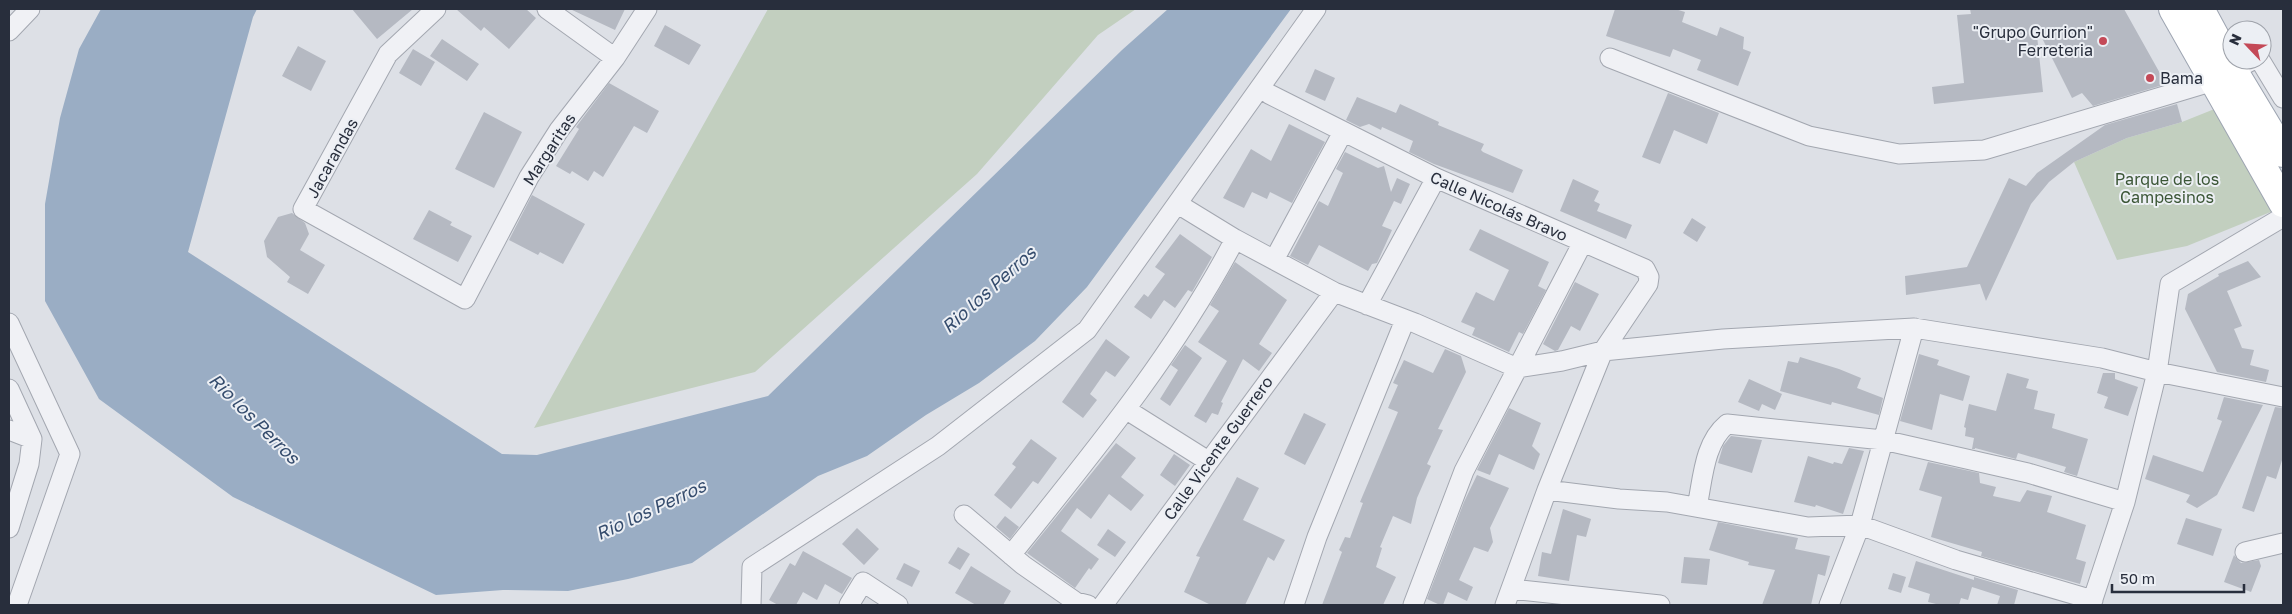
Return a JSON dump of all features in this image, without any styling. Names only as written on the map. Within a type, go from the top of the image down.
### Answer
[{"type":"main road","points":[[2172,9],[2222,59]]},
{"type":"main road","points":[[2200,9],[2222,50]]},
{"type":"main road","points":[[2233,70],[2283,153]]},
{"type":"main road","points":[[2233,70],[2283,203]]},
{"type":"street","points":[[9,31],[30,9]]},
{"type":"street","name":"Jacarandas","points":[[436,9],[388,54],[303,209],[465,299]]},
{"type":"street","points":[[547,9],[615,58]]},
{"type":"street","name":"Margaritas","points":[[465,299],[529,178],[559,130],[615,58],[647,9]]},
{"type":"street","points":[[751,605],[752,567],[938,446],[1087,330],[1316,9]]},
{"type":"street","points":[[1610,58],[1809,136],[1899,154],[1984,150],[2233,70]]},
{"type":"street","points":[[2266,70],[2283,98]]},
{"type":"street","name":"Calle Nicolás Bravo","points":[[1269,94],[1436,178],[1645,269],[1649,277],[1648,284],[1603,351]]},
{"type":"street","points":[[1274,260],[1343,132]]},
{"type":"street","points":[[1367,305],[1436,178]]},
{"type":"street","points":[[1186,209],[1235,240],[1334,292],[1517,368],[1562,361],[1603,351],[1732,338],[1914,328],[2102,358],[2158,372],[2283,397]]},
{"type":"street","points":[[1547,490],[1697,507],[1808,527],[1860,525],[1956,560],[2092,603],[2126,502],[2158,372],[2170,284],[2283,217]]},
{"type":"street","points":[[1011,555],[1127,410],[1214,281],[1235,240]]},
{"type":"street","points":[[1413,605],[1464,471],[1582,242]]},
{"type":"street","name":"Calle Vicente Guerrero","points":[[1103,605],[1334,292]]},
{"type":"street","points":[[1294,605],[1317,537],[1405,320]]},
{"type":"street","points":[[9,323],[70,454],[17,605]]},
{"type":"street","points":[[1829,605],[1860,525],[1914,328]]},
{"type":"street","points":[[1603,351],[1547,490],[1508,597],[1660,605]]},
{"type":"street","points":[[9,389],[32,439],[29,464],[9,528]]},
{"type":"street","points":[[1127,410],[1208,461]]},
{"type":"street","points":[[1697,507],[1711,442],[1727,424],[1883,440],[2028,473],[2126,502]]},
{"type":"street","points":[[9,430],[32,439]]},
{"type":"street","points":[[964,515],[1011,555],[1076,602],[1088,605]]},
{"type":"street","points":[[2245,552],[2283,543]]},
{"type":"street","points":[[850,605],[863,582],[898,605]]},
{"type":"green space","points":[[768,9],[1136,9],[1098,35],[977,174],[755,372],[534,428]]},
{"type":"green space","name":"Parque de los Campesinos","points":[[2222,106],[2278,209],[2187,246],[2117,260],[2074,162],[2127,138],[2182,122]]},
{"type":"water","name":"Rio los Perros","points":[[101,9],[257,9],[253,17],[188,252],[502,454],[537,455],[768,396],[1122,50],[1168,9],[1291,9],[1087,287],[1035,341],[979,383],[926,415],[867,456],[818,476],[692,563],[628,579],[568,591],[503,590],[436,595],[233,497],[99,399],[45,301],[45,204],[60,118],[79,49]]},
{"type":"building","points":[[352,9],[413,9],[377,39]]},
{"type":"building","points":[[456,9],[526,9],[536,18],[509,49],[484,27],[481,31]]},
{"type":"building","points":[[570,9],[625,9],[615,30]]},
{"type":"building","points":[[1615,9],[1675,9],[1685,12],[1682,22],[1717,36],[1720,27],[1744,37],[1743,49],[1751,52],[1738,86],[1697,70],[1701,60],[1673,49],[1670,57],[1606,36]]},
{"type":"building","points":[[1970,9],[2124,9],[2166,84],[2093,106],[2082,93],[2072,98],[2036,26],[2043,92],[1934,104],[1932,87],[1964,83],[1957,15],[1971,14]]},
{"type":"building","points":[[665,25],[701,45],[689,65],[654,46]]},
{"type":"building","points":[[442,39],[479,64],[467,81],[430,56]]},
{"type":"building","points":[[298,46],[326,61],[311,91],[282,76]]},
{"type":"building","points":[[413,49],[435,62],[421,86],[399,73]]},
{"type":"building","points":[[1315,69],[1335,78],[1325,101],[1305,92]]},
{"type":"building","points":[[609,83],[659,111],[647,133],[634,126],[603,177],[594,171],[588,181],[572,171],[570,174],[556,166],[579,129],[576,127]]},
{"type":"building","points":[[1668,93],[1719,113],[1707,144],[1674,130],[1660,164],[1642,157]]},
{"type":"building","points":[[1357,97],[1396,113],[1400,104],[1439,122],[1438,125],[1484,144],[1481,150],[1483,152],[1523,170],[1513,193],[1434,164],[1409,152],[1413,141],[1382,127],[1381,130],[1369,124],[1360,127],[1346,120]]},
{"type":"building","points":[[2177,104],[2182,122],[2127,138],[2074,162],[2049,182],[2031,204],[1986,301],[1980,284],[1906,295],[1905,276],[1967,267],[2009,178],[2026,186],[2037,173],[2105,125]]},
{"type":"building","points":[[484,112],[522,132],[494,188],[455,169]]},
{"type":"building","points":[[1289,124],[1325,142],[1292,203],[1270,192],[1267,199],[1252,192],[1244,208],[1223,198],[1251,149],[1271,161]]},
{"type":"building","points":[[1345,152],[1378,168],[1384,166],[1391,192],[1397,178],[1410,184],[1401,204],[1394,201],[1382,226],[1392,230],[1377,263],[1372,264],[1368,271],[1319,245],[1308,265],[1290,256],[1319,201],[1328,206],[1343,173],[1336,169]]},
{"type":"building","points":[[1573,179],[1599,191],[1594,201],[1600,204],[1597,211],[1632,225],[1626,239],[1560,211]]},
{"type":"building","points":[[532,195],[585,224],[563,264],[540,252],[538,255],[509,240]]},
{"type":"building","points":[[429,210],[452,222],[450,225],[472,236],[458,262],[413,239]]},
{"type":"building","points":[[292,213],[305,223],[309,234],[300,250],[325,265],[308,294],[287,282],[290,277],[267,257],[264,241],[278,217]]},
{"type":"building","points":[[1692,218],[1706,227],[1697,242],[1683,233]]},
{"type":"building","points":[[1480,229],[1549,262],[1538,286],[1546,290],[1523,334],[1519,332],[1509,352],[1472,335],[1475,328],[1461,322],[1476,292],[1494,301],[1509,270],[1469,250]]},
{"type":"building","points":[[1180,234],[1212,257],[1192,292],[1188,290],[1175,308],[1164,300],[1151,319],[1134,307],[1144,294],[1148,297],[1165,274],[1155,267]]},
{"type":"building","points":[[2248,261],[2261,277],[2227,291],[2242,326],[2234,329],[2242,348],[2254,350],[2250,365],[2269,370],[2266,382],[2217,372],[2185,309],[2188,294],[2219,276],[2218,274]]},
{"type":"building","points":[[1235,262],[1287,300],[1259,344],[1272,353],[1259,371],[1243,359],[1221,402],[1223,403],[1218,415],[1212,413],[1206,423],[1194,416],[1227,361],[1198,342],[1219,311],[1210,305]]},
{"type":"building","points":[[1575,282],[1599,294],[1580,331],[1571,326],[1558,350],[1555,351],[1543,344]]},
{"type":"building","points":[[1106,339],[1130,357],[1115,377],[1106,371],[1090,394],[1097,400],[1083,418],[1062,402]]},
{"type":"building","points":[[1185,345],[1202,358],[1170,406],[1160,399],[1178,370],[1171,365]]},
{"type":"building","points":[[1445,349],[1461,356],[1466,372],[1438,429],[1443,430],[1427,464],[1431,466],[1417,498],[1411,524],[1393,516],[1380,547],[1382,548],[1376,567],[1396,577],[1383,605],[1322,605],[1342,552],[1339,550],[1345,537],[1350,538],[1363,503],[1360,502],[1398,412],[1388,408],[1398,385],[1393,383],[1404,360],[1433,373]]},
{"type":"building","points":[[1919,354],[1939,360],[1937,365],[1970,376],[1963,401],[1940,394],[1932,430],[1900,421]]},
{"type":"building","points":[[1800,357],[1861,378],[1857,388],[1883,398],[1879,415],[1832,402],[1831,405],[1780,391],[1788,361],[1798,363]]},
{"type":"building","points":[[2007,373],[2029,379],[2026,388],[2038,391],[2034,409],[2055,414],[2052,428],[2088,439],[2077,476],[2064,472],[2066,467],[2018,453],[2016,459],[1975,448],[1972,449],[1974,438],[1965,436],[1966,428],[1964,427],[1969,404],[1996,411]]},
{"type":"building","points":[[2103,373],[2115,373],[2115,379],[2138,387],[2128,416],[2104,408],[2108,397],[2097,393]]},
{"type":"building","points":[[1749,379],[1782,394],[1775,410],[1762,404],[1759,411],[1738,402]]},
{"type":"building","points":[[2224,397],[2263,405],[2217,495],[2197,508],[2186,502],[2190,495],[2145,479],[2153,455],[2203,472],[2222,421],[2217,419]]},
{"type":"building","points":[[2275,407],[2283,408],[2283,457],[2276,479],[2267,476],[2254,512],[2242,508]]},
{"type":"building","points":[[1509,408],[1541,423],[1532,446],[1540,454],[1534,470],[1499,454],[1490,475],[1477,470]]},
{"type":"building","points":[[1304,413],[1326,424],[1305,465],[1284,454]]},
{"type":"building","points":[[1731,436],[1762,440],[1752,473],[1718,463],[1723,446]]},
{"type":"building","points":[[1031,439],[1057,458],[1038,484],[1033,481],[1011,509],[994,495],[1016,467],[1012,464]]},
{"type":"building","points":[[1116,443],[1136,458],[1121,477],[1144,495],[1131,511],[1109,494],[1091,519],[1077,508],[1061,531],[1099,559],[1091,570],[1089,568],[1075,588],[1027,553]]},
{"type":"building","points":[[1849,448],[1864,451],[1843,514],[1816,505],[1815,507],[1794,502],[1808,456],[1833,464],[1834,462],[1842,464]]},
{"type":"building","points":[[1174,454],[1190,465],[1175,486],[1160,475]]},
{"type":"building","points":[[1928,462],[1979,473],[1980,483],[1996,487],[1993,496],[2020,502],[2027,490],[2052,496],[2047,512],[2086,525],[2076,559],[2086,562],[2080,584],[1981,556],[1982,552],[1931,537],[1942,497],[1919,490]]},
{"type":"building","points":[[1477,475],[1509,488],[1490,528],[1493,542],[1488,552],[1474,547],[1459,580],[1473,587],[1467,601],[1448,592],[1443,605],[1440,605],[1427,599],[1464,502]]},
{"type":"building","points":[[1237,477],[1259,488],[1243,520],[1285,540],[1274,561],[1268,557],[1245,605],[1211,605],[1184,592],[1200,557],[1196,556]]},
{"type":"building","points":[[1563,509],[1591,519],[1586,537],[1577,535],[1569,581],[1538,576],[1542,552],[1551,554]]},
{"type":"building","points":[[1005,516],[1019,527],[1010,539],[996,527]]},
{"type":"building","points":[[2186,518],[2222,529],[2213,556],[2177,544]]},
{"type":"building","points":[[1718,522],[1798,538],[1795,549],[1830,556],[1825,576],[1818,574],[1811,605],[1762,605],[1775,570],[1748,565],[1749,562],[1709,550]]},
{"type":"building","points":[[857,528],[879,549],[864,565],[842,544]]},
{"type":"building","points":[[1108,529],[1126,542],[1115,557],[1097,545]]},
{"type":"building","points":[[958,547],[970,554],[960,570],[948,563]]},
{"type":"building","points":[[803,551],[852,578],[842,594],[825,584],[817,600],[803,592],[796,605],[778,605],[769,600],[790,563],[795,566]]},
{"type":"building","points":[[2234,555],[2241,563],[2259,560],[2261,566],[2251,592],[2224,582]]},
{"type":"building","points":[[1684,557],[1710,559],[1707,585],[1681,583]]},
{"type":"building","points":[[1916,561],[1974,580],[1974,577],[2018,590],[2014,605],[1997,605],[2000,596],[1972,587],[1968,600],[1961,598],[1959,605],[1940,605],[1928,602],[1930,594],[1908,587]]},
{"type":"building","points":[[904,563],[920,571],[912,587],[896,579]]},
{"type":"building","points":[[971,566],[1011,591],[1003,605],[976,605],[955,593]]},
{"type":"building","points":[[1893,573],[1906,577],[1901,593],[1888,589]]},
{"type":"place","name":"\"Grupo Gurrion\" Ferreteria","points":[[2103,41]]},
{"type":"place","name":"Bama","points":[[2150,78]]}]
